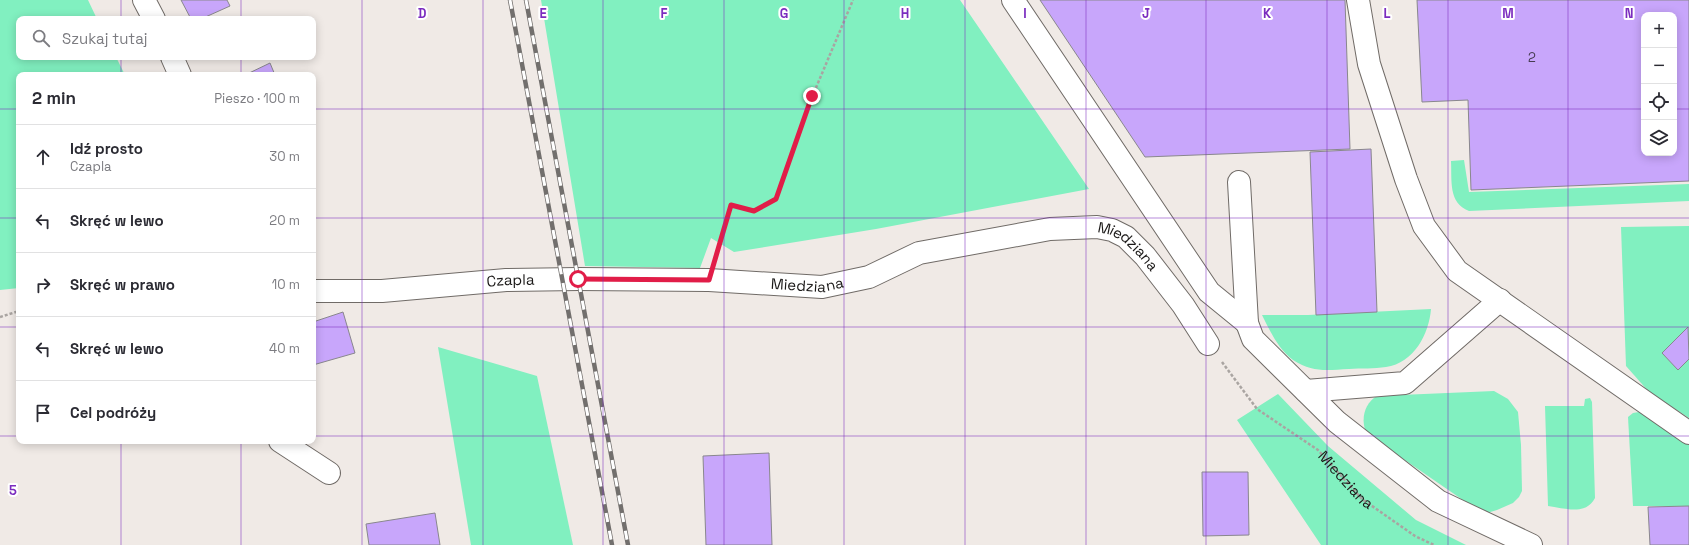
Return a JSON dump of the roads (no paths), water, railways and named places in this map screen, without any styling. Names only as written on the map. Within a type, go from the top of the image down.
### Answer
[{"type":"street","points":[[144,0],[152,16]]},
{"type":"street","points":[[1013,0],[1209,292],[1246,323]]},
{"type":"street","points":[[1358,0],[1369,64],[1388,128],[1424,226],[1457,271],[1689,433]]},
{"type":"street","points":[[173,60],[179,72]]},
{"type":"street","points":[[1239,182],[1246,323],[1253,339],[1337,422],[1438,500],[1531,545]]},
{"type":"street","name":"Miedziana","points":[[709,280],[822,287],[869,276],[919,253],[1050,229],[1097,227],[1112,230],[1126,237],[1145,256],[1183,305],[1208,344]]},
{"type":"street","name":"Czapla","points":[[316,291],[382,291],[506,280],[709,280]]},
{"type":"street","points":[[1306,391],[1405,383],[1500,300]]},
{"type":"street","points":[[285,444],[329,473]]},
{"type":"railway","points":[[510,0],[612,545]]},
{"type":"railway","points":[[526,0],[628,545]]}]
